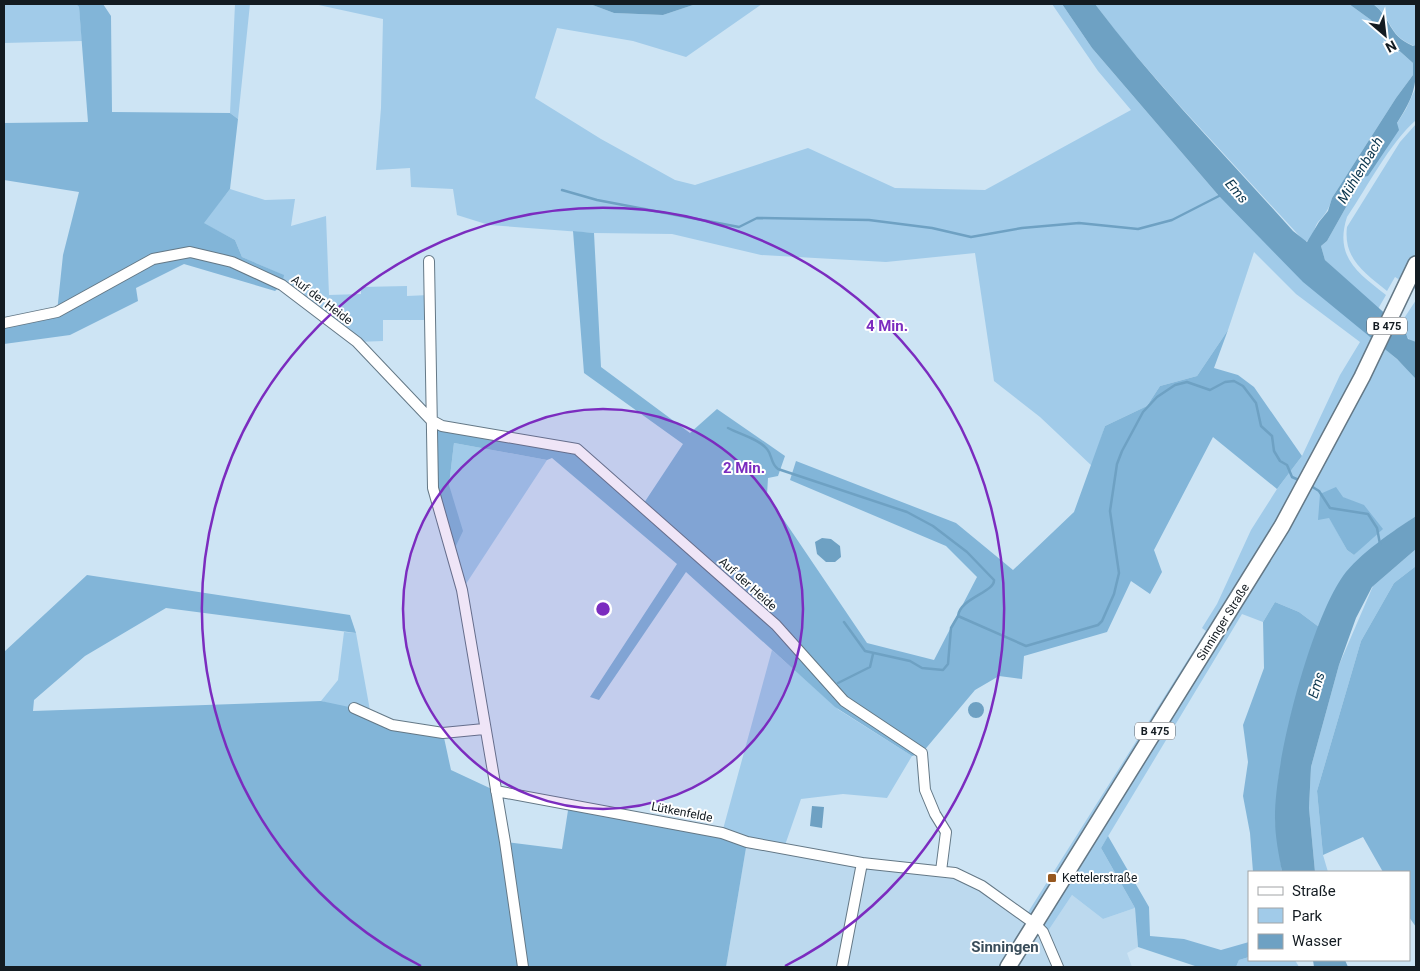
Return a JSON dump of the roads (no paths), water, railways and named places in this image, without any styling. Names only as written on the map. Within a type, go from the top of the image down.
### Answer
[{"type":"main road","name":"Sinninger Straße","points":[[1008,967],[1296,501],[1362,377],[1414,269]]},
{"type":"street","name":"Auf der Heide","points":[[4,323],[57,312],[153,259],[190,252],[232,262],[282,285],[357,342],[431,420],[442,426],[577,448],[776,625],[844,701],[922,753],[925,790],[935,814],[946,832],[942,871]]},
{"type":"street","points":[[429,261],[433,488],[462,590],[496,791],[522,967]]},
{"type":"street","points":[[354,708],[392,725],[443,733],[484,729]]},
{"type":"street","name":"Lütkenfelde","points":[[496,791],[722,832],[747,842],[862,862],[955,873],[982,886],[1035,924]]},
{"type":"street","points":[[842,967],[862,862]]},
{"type":"street","points":[[1035,924],[1043,932],[1058,967]]},
{"type":"water","points":[[590,4],[696,4],[663,15],[614,13]]},
{"type":"water","points":[[1062,4],[1095,4],[1142,63],[1191,119],[1293,231],[1307,242],[1328,211],[1332,198],[1396,98],[1413,75],[1413,63],[1385,38],[1371,20],[1349,4],[1373,4],[1384,15],[1398,37],[1413,46],[1416,45],[1416,78],[1409,103],[1397,123],[1399,130],[1368,176],[1363,177],[1327,241],[1321,246],[1325,260],[1399,326],[1408,339],[1416,342],[1416,379],[1397,359],[1303,282],[1219,196],[1092,48]]},
{"type":"water","name":"Ems","points":[[1416,516],[1416,549],[1372,587],[1356,618],[1339,665],[1311,767],[1309,808],[1315,871],[1282,871],[1276,839],[1276,794],[1287,729],[1318,626],[1343,576],[1358,559]]},
{"type":"water","points":[[822,538],[831,539],[840,546],[841,557],[835,562],[826,562],[817,554],[815,542]]},
{"type":"water","points":[[973,702],[979,702],[984,707],[982,716],[973,718],[968,713],[968,707]]},
{"type":"water","points":[[812,806],[824,807],[822,828],[810,826]]},
{"type":"water","points":[[1313,961],[1345,961],[1348,967],[1314,967]]},
{"type":"waterway","points":[[562,190],[597,200],[739,227],[757,218],[869,220],[932,228],[971,237],[1022,228],[1079,223],[1138,229],[1172,220],[1219,196]]},
{"type":"waterway","points":[[728,428],[763,445],[778,469],[907,512],[933,526],[967,552],[994,580],[989,588],[965,604],[958,616],[1026,646],[1098,625],[1102,621],[1114,594],[1119,573],[1110,511],[1117,464],[1143,412],[1157,397],[1175,385],[1187,382],[1210,390],[1225,382],[1234,381],[1243,386],[1256,403],[1261,426],[1272,436],[1274,451],[1280,461],[1287,465],[1292,477],[1301,481]]},
{"type":"waterway","points":[[1311,486],[1319,491],[1330,508],[1368,514],[1377,528],[1380,544]]},
{"type":"waterway","points":[[844,622],[865,651],[910,661],[922,668],[943,670],[948,664],[951,628],[958,616]]},
{"type":"waterway","points":[[838,683],[870,667],[873,654]]},
{"type":"place","name":"Kettelerstraße","points":[[1052,878]]},
{"type":"district","name":"Sinningen","points":[[1005,947]]},
{"type":"water label","name":"Mühlenbach","points":[[1360,170]]}]
